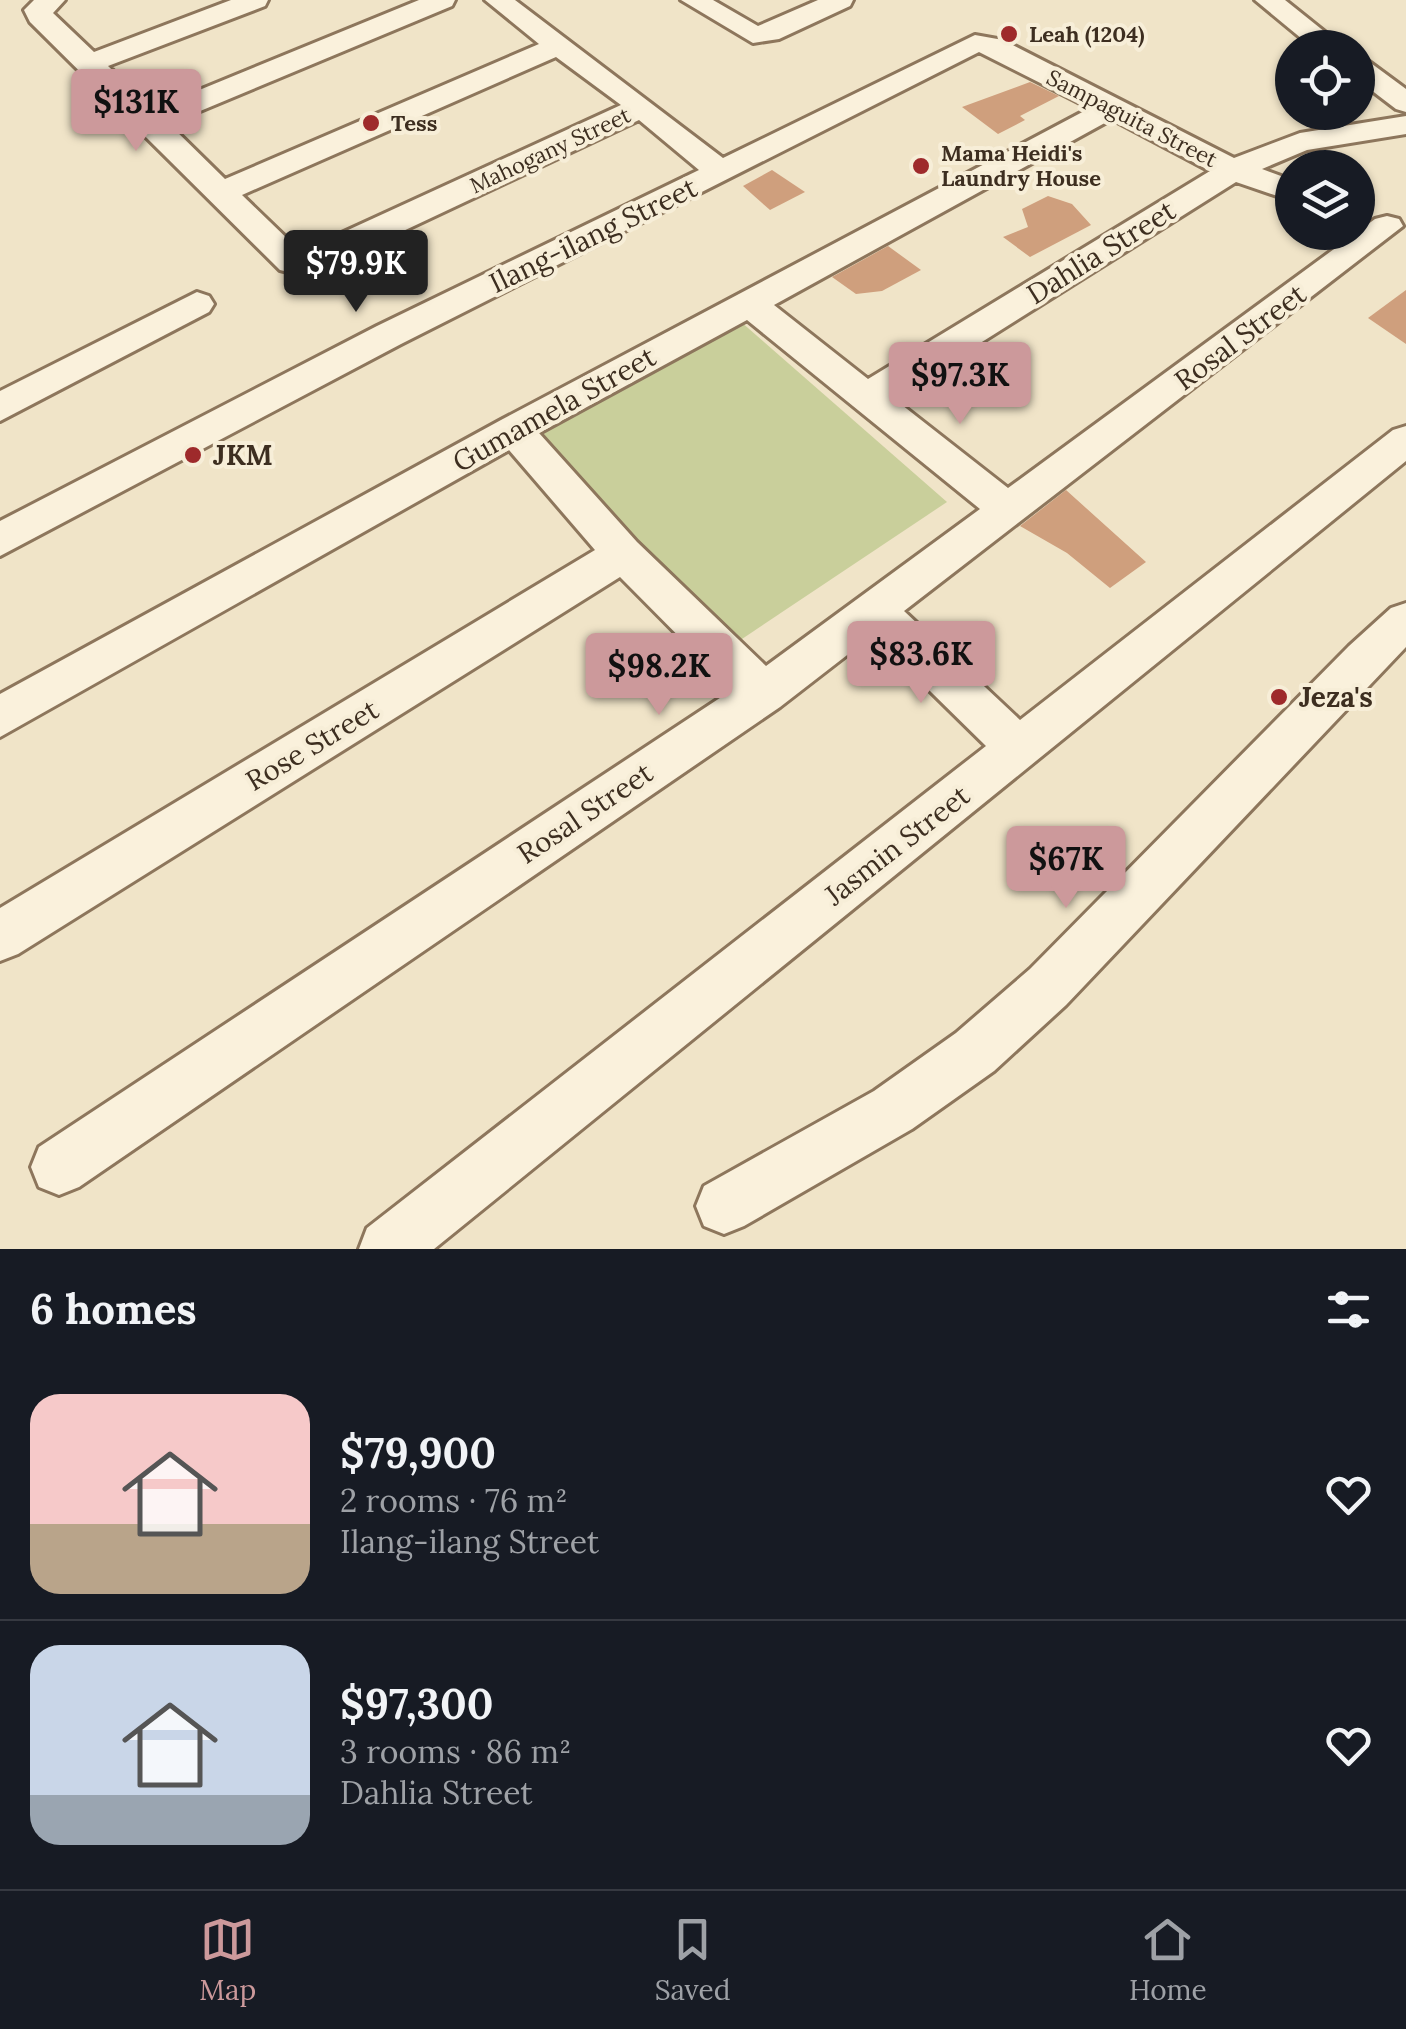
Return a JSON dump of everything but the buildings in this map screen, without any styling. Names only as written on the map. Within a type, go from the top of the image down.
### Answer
[{"type":"street","points":[[90,64],[255,0]]},
{"type":"street","points":[[146,123],[442,0]]},
{"type":"street","points":[[498,0],[722,172]]},
{"type":"street","points":[[694,0],[753,34],[769,33],[840,0]]},
{"type":"street","points":[[1268,0],[1308,30]]},
{"type":"street","points":[[45,5],[40,16],[220,193],[560,45]]},
{"type":"street","name":"Sampaguita Street","points":[[974,43],[993,46],[1233,170],[1275,186]]},
{"type":"street","name":"Ilang-ilang Street","points":[[0,540],[389,335],[974,43]]},
{"type":"street","points":[[1375,80],[1406,103]]},
{"type":"street","name":"Mahogany Street","points":[[220,193],[292,262],[319,258],[642,107]]},
{"type":"street","name":"Gumamela Street","points":[[0,717],[514,430],[1112,108]]},
{"type":"street","name":"Dahlia Street","points":[[868,396],[1233,170],[1300,142],[1406,126]]},
{"type":"street","name":"Rosal Street","points":[[59,1167],[764,692],[1009,511],[1383,224]]},
{"type":"street","points":[[749,303],[1009,511]]},
{"type":"street","points":[[0,407],[197,304]]},
{"type":"street","points":[[514,430],[623,554],[764,692]]},
{"type":"street","name":"Jasmin Street","points":[[388,1249],[1406,440]]},
{"type":"street","name":"Rose Street","points":[[0,936],[623,554]]},
{"type":"street","points":[[875,610],[1019,748]]},
{"type":"street","points":[[724,1206],[893,1110],[975,1052],[1048,986],[1406,620]]},
{"type":"green space","points":[[740,321],[947,502],[727,649],[530,434]]},
{"type":"place","name":"Leah (1204)","points":[[1009,34]]},
{"type":"place","name":"Tess","points":[[371,123]]},
{"type":"place","name":"Mama Heidi's Laundry House","points":[[921,166]]},
{"type":"place","name":"JKM","points":[[193,455]]},
{"type":"place","name":"Jeza's","points":[[1279,697]]}]
